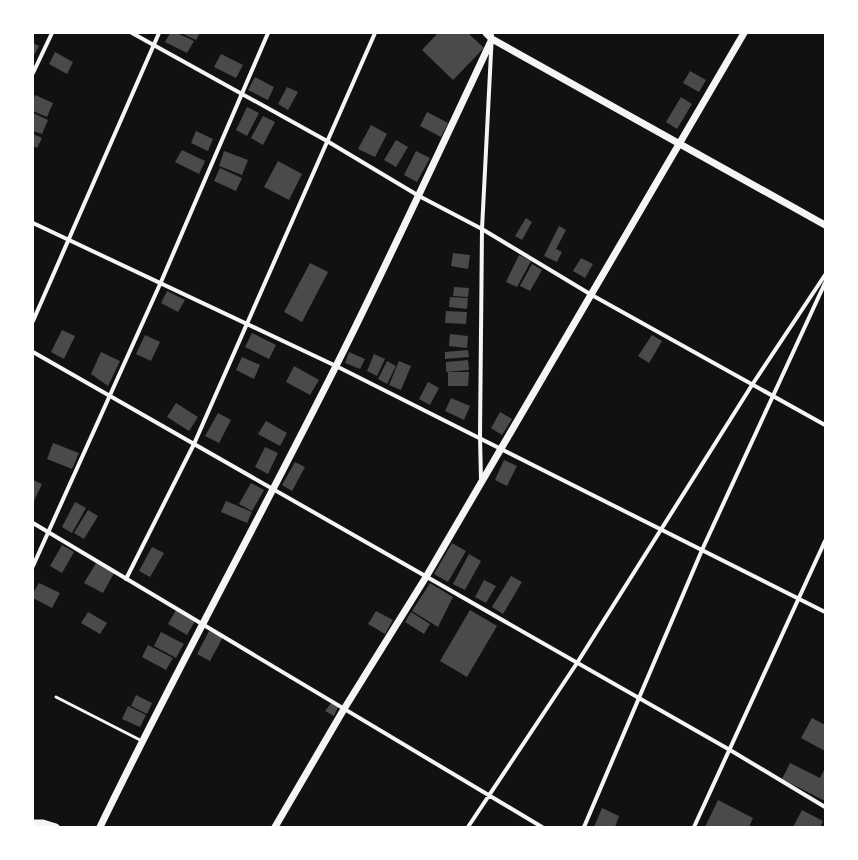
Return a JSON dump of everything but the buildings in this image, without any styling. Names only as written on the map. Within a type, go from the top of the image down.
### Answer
[{"type":"street","points":[[33,73],[52,33]]},
{"type":"street","points":[[132,33],[327,141],[419,196],[482,229],[590,294],[825,425]]},
{"type":"street","points":[[33,321],[159,33]]},
{"type":"street","points":[[33,566],[47,532],[162,282],[268,33]]},
{"type":"street","points":[[126,579],[194,444],[375,33]]},
{"type":"street","points":[[486,33],[825,226]]},
{"type":"street","points":[[275,827],[344,709],[426,577],[590,294],[744,33]]},
{"type":"street","points":[[100,827],[142,741],[336,366],[419,196],[492,36]]},
{"type":"street","points":[[481,482],[482,229],[492,36]]},
{"type":"street","points":[[33,222],[68,240],[162,282],[480,436],[825,612]]},
{"type":"street","points":[[468,827],[576,663],[660,528],[825,275]]},
{"type":"street","points":[[584,827],[702,550],[825,283]]},
{"type":"street","points":[[33,352],[730,750],[825,807]]},
{"type":"street","points":[[33,523],[542,827]]},
{"type":"street","points":[[694,827],[825,540]]},
{"type":"street","points":[[33,823],[43,823],[56,827]]},
{"type":"lane","points":[[56,697],[142,741]]}]
